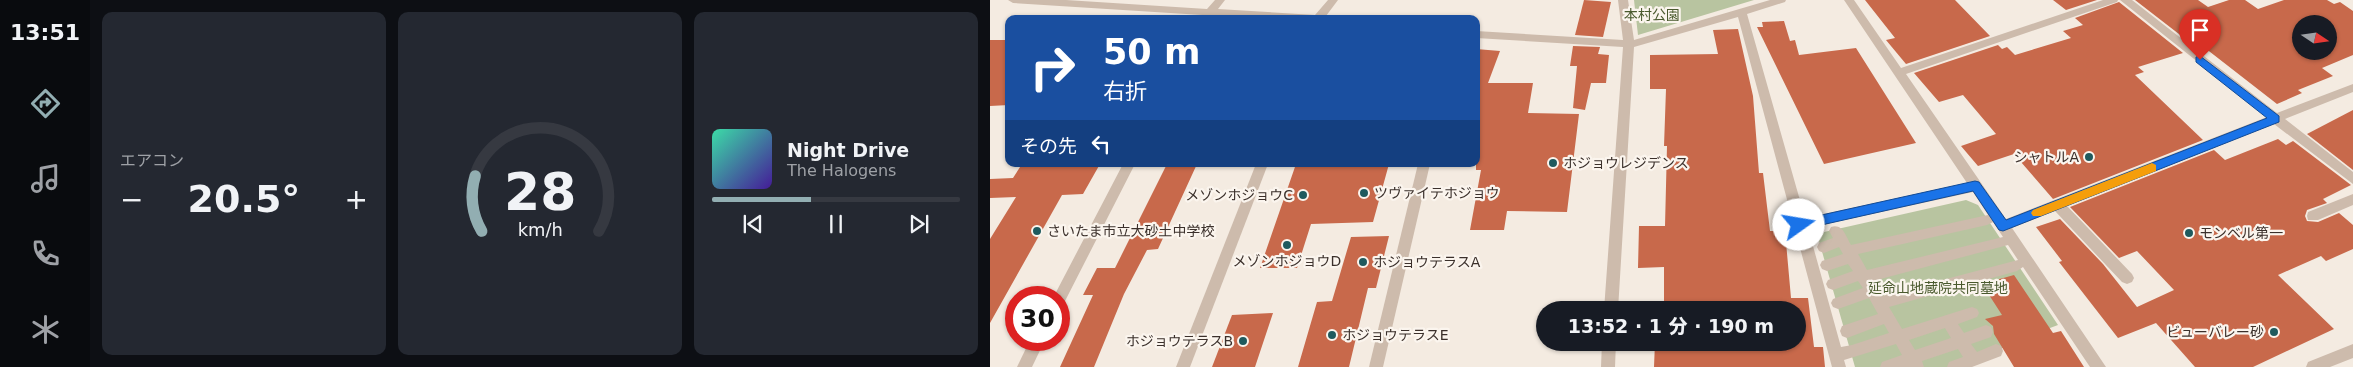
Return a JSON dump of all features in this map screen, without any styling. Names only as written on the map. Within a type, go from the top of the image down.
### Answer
[{"type":"street","points":[[1013,0],[1110,3],[1199,15]]},
{"type":"street","points":[[1207,15],[1220,0]]},
{"type":"street","points":[[1320,15],[1333,0]]},
{"type":"street","points":[[1612,301],[1629,44],[1623,0]]},
{"type":"street","points":[[1480,34],[1629,44],[1646,41],[1781,0]]},
{"type":"street","points":[[1849,0],[2099,367]]},
{"type":"street","points":[[1898,73],[2113,0]]},
{"type":"street","points":[[2125,0],[2353,179]]},
{"type":"street","points":[[1742,13],[1837,360],[1852,352],[1898,335],[1972,313]]},
{"type":"street","points":[[2003,226],[2275,119],[2351,92]]},
{"type":"street","points":[[1066,286],[1127,167]]},
{"type":"street","points":[[1183,367],[1261,167]]},
{"type":"street","points":[[1376,367],[1423,167]]},
{"type":"street","points":[[1799,225],[1975,186]]},
{"type":"street","points":[[2313,216],[2353,199]]},
{"type":"street","points":[[2058,205],[2127,278]]},
{"type":"street","points":[[1824,247],[1987,220]]},
{"type":"street","points":[[1833,284],[2003,242]]},
{"type":"street","points":[[1827,265],[1844,245]]},
{"type":"street","points":[[1844,245],[1915,362]]},
{"type":"street","points":[[1838,303],[1876,297],[2017,266]]},
{"type":"street","points":[[1847,331],[1887,317]]},
{"type":"street","points":[[1948,320],[1974,359]]},
{"type":"street","points":[[1887,367],[1915,362],[1986,332]]},
{"type":"street","points":[[1954,367],[1996,350]]},
{"type":"street","points":[[1024,367],[1032,351]]},
{"type":"street","points":[[1608,367],[1609,351]]},
{"type":"street","points":[[2315,367],[2353,351]]},
{"type":"green space","name":"本村公園","points":[[1634,0],[1754,0],[1638,35]]},
{"type":"green space","name":"延命山地蔵院共同墓地","points":[[1966,200],[1978,205],[2058,325],[2026,337],[1962,367],[1855,367],[1819,241],[1824,232]]},
{"type":"building","points":[[1584,0],[1611,2],[1603,37],[1575,35]]},
{"type":"building","points":[[1865,0],[1955,0],[1990,36],[1906,64],[1886,40],[1895,38]]},
{"type":"building","points":[[2053,0],[2097,0],[2066,10]]},
{"type":"building","points":[[2135,0],[2198,0],[2208,7],[2229,0],[2245,0],[2258,9],[2284,0],[2327,0],[2334,4],[2340,2],[2353,11],[2353,55],[2322,68],[2333,76],[2298,90],[2302,93],[2277,104],[2205,48],[2197,48]]},
{"type":"building","points":[[2119,2],[2183,53],[2138,67],[2144,72],[2135,75],[2203,140],[2053,199],[2014,154],[1978,166],[1961,146],[1996,134],[1963,95],[1939,102],[1914,73],[1998,45],[2002,49],[2007,47],[2015,55],[2071,38],[2063,31],[2083,25],[2075,18]]},
{"type":"building","points":[[1784,21],[1790,41],[1795,40],[1799,55],[1856,48],[1916,143],[1824,164],[1757,27],[1763,27],[1762,22]]},
{"type":"building","points":[[1738,29],[1753,96],[1759,173],[1763,173],[1770,231],[1785,231],[1791,298],[1808,298],[1814,347],[1823,347],[1825,367],[1654,367],[1655,351],[1806,351],[1806,301],[1664,301],[1664,267],[1638,268],[1639,226],[1665,226],[1667,146],[1664,146],[1666,89],[1650,89],[1650,55],[1718,54],[1713,30]]},
{"type":"building","points":[[990,40],[1005,40],[1005,105],[990,106]]},
{"type":"building","points":[[1573,46],[1600,47],[1598,54],[1609,55],[1606,83],[1591,83],[1585,110],[1573,108],[1577,66],[1570,66]]},
{"type":"building","points":[[1480,49],[1500,51],[1488,83],[1533,83],[1528,113],[1579,114],[1567,212],[1507,211],[1504,230],[1470,230],[1481,170],[1476,170],[1476,167],[1480,167]]},
{"type":"building","points":[[2353,110],[2353,170],[2307,134]]},
{"type":"building","points":[[2278,139],[2286,145],[2293,141],[2351,185],[2323,199],[2327,203],[2307,210],[2305,216],[2307,221],[2318,222],[2339,213],[2353,225],[2353,249],[2326,261],[2321,256],[2278,275],[2334,329],[2253,367],[2195,367],[2156,323],[2118,338],[2059,262],[2062,261],[2036,227],[2060,219],[2103,264],[2137,307],[2174,290],[2137,251],[2119,258],[2070,207],[2214,150],[2225,160]]},
{"type":"building","points":[[1020,167],[1098,167],[1083,194],[1062,195],[1011,286],[1005,286],[1005,296],[990,323],[990,239],[1016,197],[990,198],[990,179],[1013,178]]},
{"type":"building","points":[[1166,167],[1196,167],[1158,249],[1147,250],[1124,294],[1094,367],[1060,367],[1067,351],[1070,351],[1070,345],[1093,295],[1083,295],[1097,268],[1115,268]]},
{"type":"building","points":[[1295,167],[1388,167],[1373,222],[1311,224],[1297,268],[1260,268]]},
{"type":"building","points":[[1389,236],[1376,288],[1368,288],[1349,367],[1298,367],[1317,302],[1332,301],[1351,237]]},
{"type":"building","points":[[2014,275],[2053,333],[2061,331],[2084,367],[2014,367],[1994,334],[1993,326],[1985,319],[2002,315],[1982,284]]},
{"type":"building","name":"ホジョウテラスB","points":[[1273,313],[1255,367],[1212,367],[1232,315]]},
{"type":"slow traffic","points":[[2037,213],[2152,168]]},
{"type":"place","name":"シャトルA","points":[[2089,157]]},
{"type":"place","name":"ホジョウレジデンス","points":[[1553,163]]},
{"type":"place","name":"ツヴァイテホジョウ","points":[[1364,193]]},
{"type":"place","name":"メゾンホジョウC","points":[[1303,195]]},
{"type":"place","name":"さいたま市立大砂土中学校","points":[[1037,231]]},
{"type":"place","name":"モンベル第一","points":[[2189,233]]},
{"type":"place","name":"メゾンホジョウD","points":[[1287,245]]},
{"type":"place","name":"ホジョウテラスA","points":[[1363,262]]},
{"type":"place","name":"ビューバレー砂","points":[[2274,332]]},
{"type":"place","name":"ホジョウテラスE","points":[[1332,335]]},
{"type":"place","name":"ホジョウテラスB","points":[[1243,341]]},
{"type":"route","points":[[1799,225],[1975,186],[2003,226],[2275,119],[2200,60]]}]
